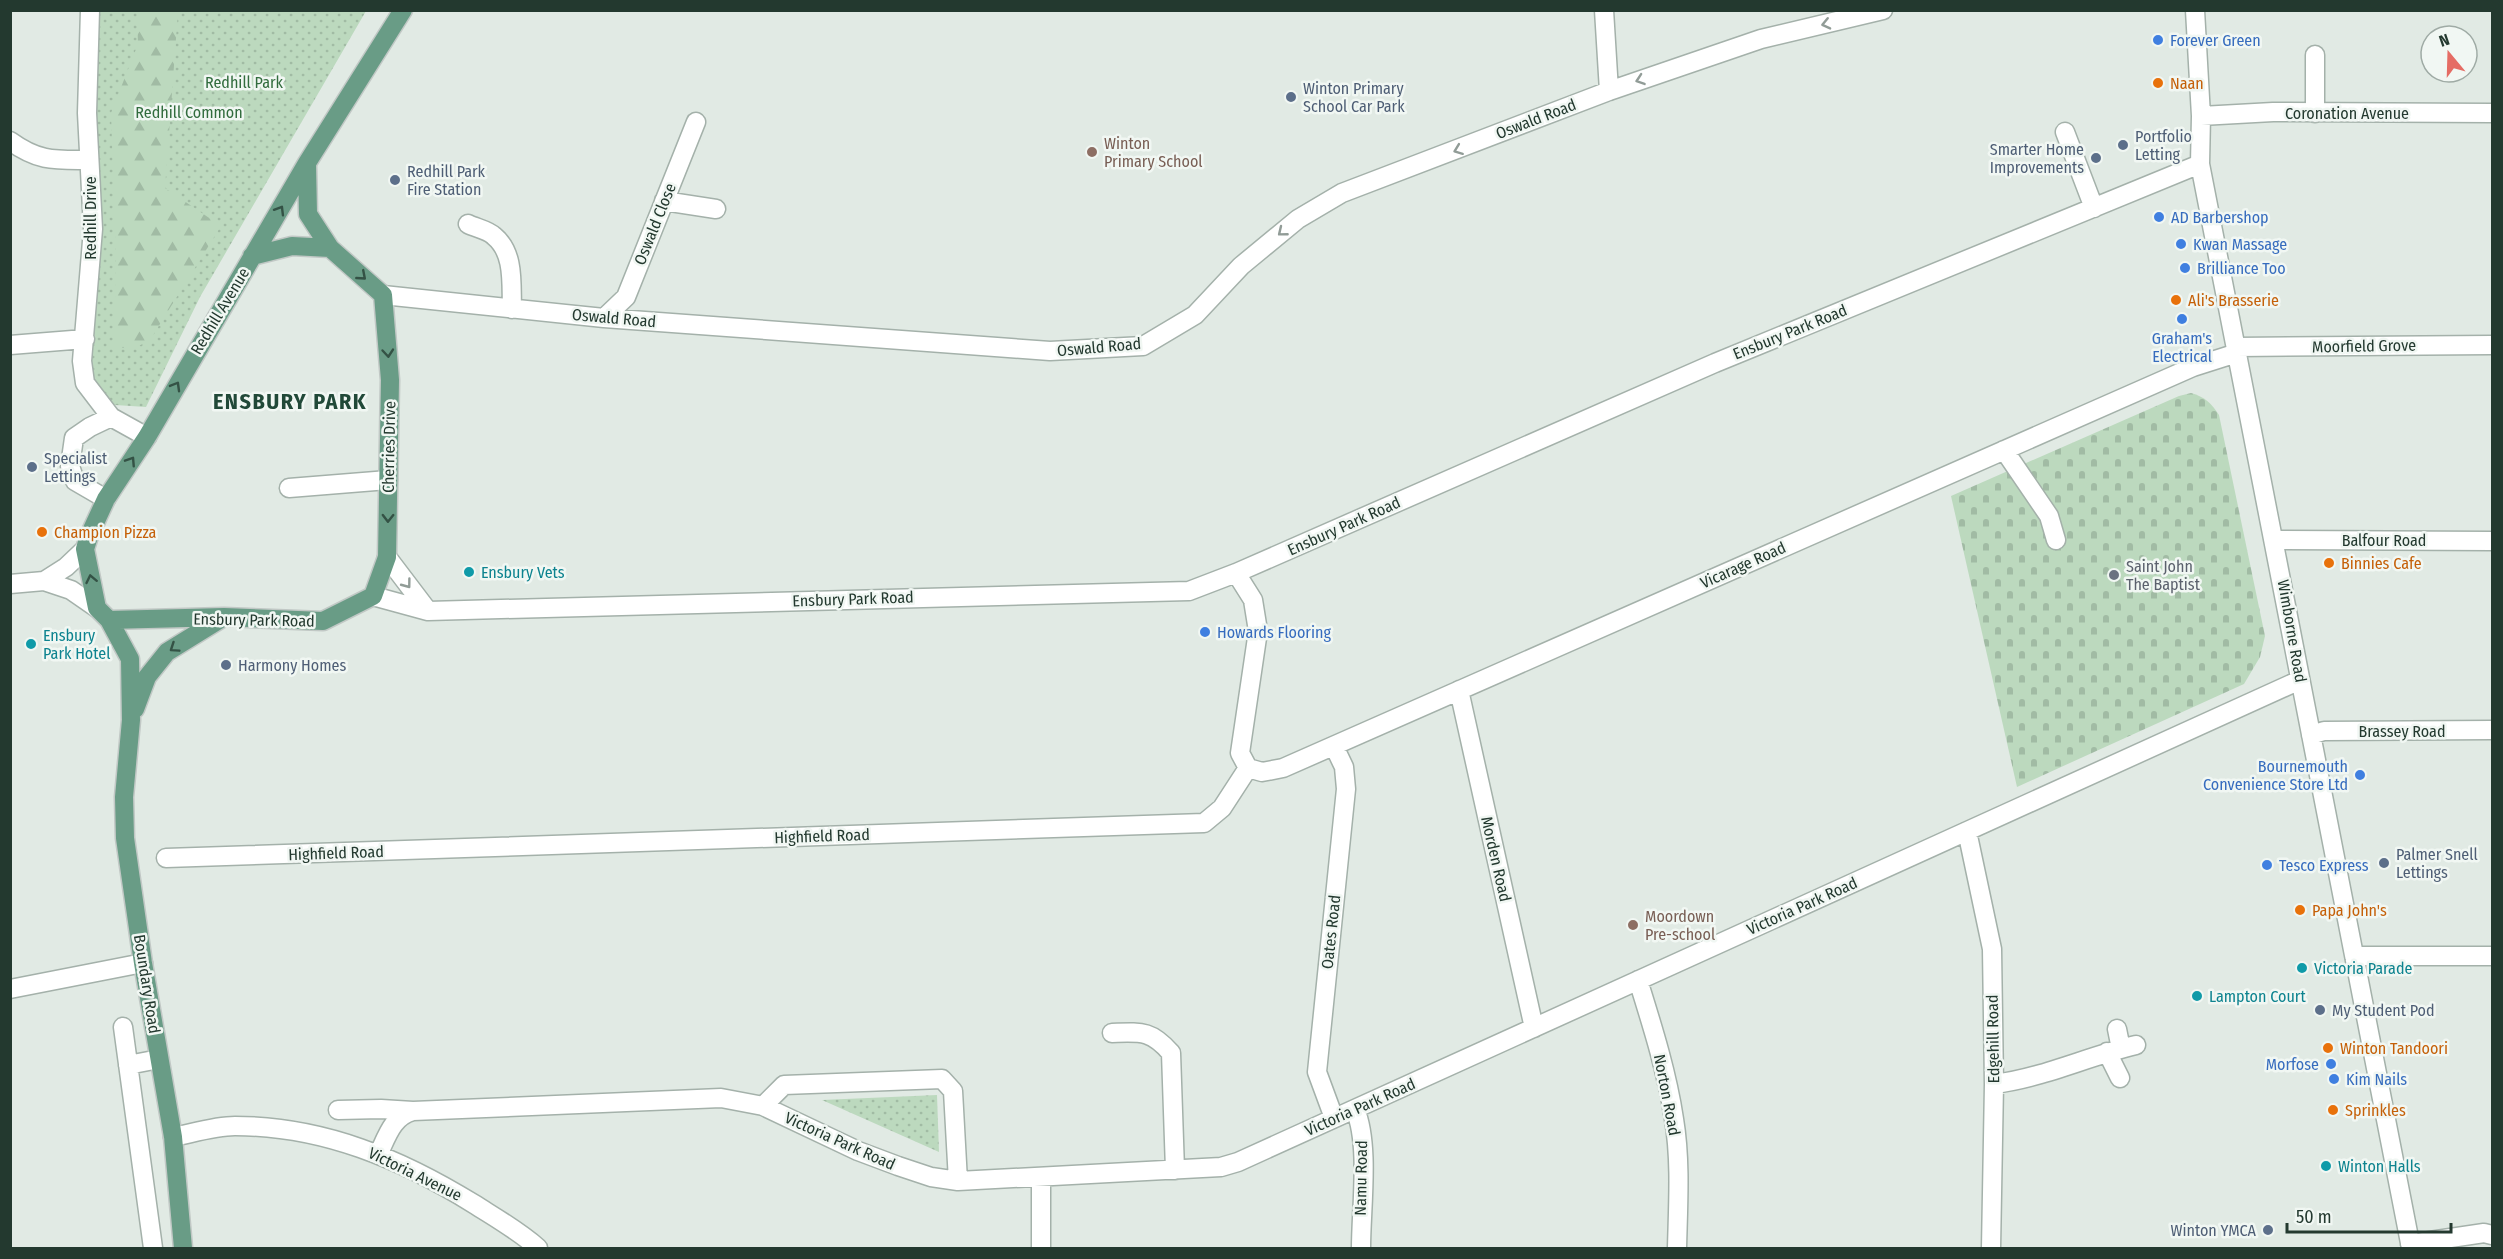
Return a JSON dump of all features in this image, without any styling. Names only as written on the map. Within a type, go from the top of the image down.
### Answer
[{"type":"main road","name":"Redhill Avenue","points":[[85,549],[88,536],[106,499],[147,437],[307,163],[403,10]]},
{"type":"main road","points":[[307,163],[308,214],[330,248],[383,295]]},
{"type":"main road","points":[[252,256],[292,246],[330,248]]},
{"type":"main road","name":"Cherries Drive","points":[[373,596],[387,556],[390,380],[383,295]]},
{"type":"main road","points":[[85,549],[103,614]]},
{"type":"main road","name":"Ensbury Park Road","points":[[103,614],[323,621],[373,596]]},
{"type":"main road","name":"Boundary Road","points":[[103,614],[130,659],[131,720],[124,797],[125,838],[172,1137],[183,1248]]},
{"type":"main road","name":"Boundary Road","points":[[131,720],[147,677],[167,652],[224,617]]},
{"type":"street","name":"Redhill Drive","points":[[90,10],[87,113],[93,229],[82,361],[85,383],[111,417],[147,437]]},
{"type":"street","points":[[1604,10],[1609,91]]},
{"type":"street","name":"Oswald Road","points":[[383,295],[604,318],[1050,351],[1143,346],[1195,315],[1241,266],[1298,219],[1342,193],[1609,91],[1761,39],[1883,10]]},
{"type":"street","name":"Wimborne Road","points":[[2194,10],[2201,116],[2200,164],[2275,540],[2410,1246]]},
{"type":"street","points":[[2315,55],[2315,113]]},
{"type":"street","name":"Coronation Avenue","points":[[2201,116],[2315,113],[2493,113]]},
{"type":"street","name":"Oswald Close","points":[[604,318],[626,297],[696,122]]},
{"type":"street","points":[[2065,132],[2094,208]]},
{"type":"street","points":[[10,141],[29,154],[54,160],[89,160]]},
{"type":"street","name":"Ensbury Park Road","points":[[373,596],[428,611],[1189,591],[1236,573],[1715,363],[2200,164]]},
{"type":"street","points":[[664,201],[716,209]]},
{"type":"street","points":[[468,224],[493,235],[506,248],[511,269],[512,309]]},
{"type":"street","points":[[10,345],[84,339]]},
{"type":"street","name":"Moorfield Grove","points":[[2236,350],[2493,345]]},
{"type":"street","name":"Vicarage Road","points":[[1248,768],[1262,772],[1283,768],[2236,350]]},
{"type":"street","points":[[106,499],[75,481],[70,466],[74,438],[90,426],[111,417]]},
{"type":"street","points":[[2004,450],[2049,516],[2056,540]]},
{"type":"street","points":[[289,488],[388,480]]},
{"type":"street","name":"Balfour Road","points":[[2275,540],[2493,541]]},
{"type":"street","points":[[44,581],[66,567],[85,549]]},
{"type":"street","points":[[387,556],[428,611]]},
{"type":"street","points":[[1236,573],[1253,600],[1258,631],[1240,753],[1248,768]]},
{"type":"street","points":[[10,584],[44,581],[71,590],[103,614]]},
{"type":"street","name":"Victoria Park Road","points":[[338,1110],[413,1111],[721,1098],[763,1106],[858,1151],[931,1177],[958,1182],[1221,1167],[1355,1109],[2300,680]]},
{"type":"street","name":"Morden Road","points":[[1459,690],[1534,1028]]},
{"type":"street","name":"Brassey Road","points":[[2311,735],[2324,731],[2493,730]]},
{"type":"street","name":"Oates Road","points":[[1334,746],[1344,767],[1346,789],[1317,1072],[1334,1118]]},
{"type":"street","name":"Highfield Road","points":[[166,858],[1204,823],[1222,808],[1248,768]]},
{"type":"street","name":"Edgehill Road","points":[[1967,831],[1992,949],[1994,1084],[1991,1248]]},
{"type":"street","points":[[2354,956],[2493,957]]},
{"type":"street","points":[[10,989],[143,963]]},
{"type":"street","name":"Norton Road","points":[[1638,980],[1657,1044],[1674,1119],[1677,1158],[1677,1248]]},
{"type":"street","points":[[123,1027],[153,1248]]},
{"type":"street","points":[[2117,1029],[2122,1049],[2120,1078]]},
{"type":"street","points":[[1112,1033],[1144,1032],[1159,1039],[1171,1053],[1175,1170]]},
{"type":"street","points":[[1994,1084],[2020,1081],[2122,1049]]},
{"type":"street","points":[[128,1065],[159,1059]]},
{"type":"street","points":[[763,1106],[784,1085],[942,1079],[953,1091],[958,1182]]},
{"type":"street","name":"Namu Road","points":[[1355,1109],[1360,1120],[1363,1142],[1361,1248]]},
{"type":"street","points":[[379,1153],[393,1124],[405,1113],[413,1111]]},
{"type":"street","name":"Victoria Avenue","points":[[172,1137],[232,1126],[265,1127],[302,1132],[342,1141],[379,1153],[459,1195],[538,1248]]},
{"type":"street","points":[[1041,1177],[1041,1248]]},
{"type":"street","points":[[2410,1246],[2484,1233],[2493,1235]]},
{"type":"green space","name":"Redhill Common","points":[[90,11],[366,11],[200,297],[146,407],[115,405],[85,383]]},
{"type":"green space","points":[[137,11],[178,11],[165,188],[221,226],[150,340],[133,349],[114,347],[116,257],[111,113],[138,44]]},
{"type":"green space","points":[[2191,393],[2207,401],[2219,415],[2265,636],[2260,657],[2244,684],[2017,787],[1951,496],[2179,396]]},
{"type":"green space","points":[[937,1095],[939,1152],[822,1100]]},
{"type":"place","name":"Forever Green","points":[[2158,40]]},
{"type":"place","name":"Naan","points":[[2158,83]]},
{"type":"place","name":"Winton Primary School Car Park","points":[[1291,97]]},
{"type":"place","name":"Portfolio Letting","points":[[2123,145]]},
{"type":"place","name":"Winton Primary School","points":[[1092,152]]},
{"type":"place","name":"Smarter Home Improvements","points":[[2096,158]]},
{"type":"place","name":"Redhill Park Fire Station","points":[[395,180]]},
{"type":"place","name":"AD Barbershop","points":[[2159,217]]},
{"type":"place","name":"Kwan Massage","points":[[2181,244]]},
{"type":"place","name":"Brilliance Too","points":[[2185,268]]},
{"type":"place","name":"Ali's Brasserie","points":[[2176,300]]},
{"type":"place","name":"Graham's Electrical","points":[[2182,319]]},
{"type":"place","name":"Specialist Lettings","points":[[32,467]]},
{"type":"place","name":"Champion Pizza","points":[[42,532]]},
{"type":"place","name":"Binnies Cafe","points":[[2329,563]]},
{"type":"place","name":"Ensbury Vets","points":[[469,572]]},
{"type":"place","name":"Saint John The Baptist","points":[[2114,575]]},
{"type":"place","name":"Howards Flooring","points":[[1205,632]]},
{"type":"place","name":"Ensbury Park Hotel","points":[[31,644]]},
{"type":"place","name":"Harmony Homes","points":[[226,665]]},
{"type":"place","name":"Bournemouth Convenience Store Ltd","points":[[2360,775]]},
{"type":"place","name":"Palmer Snell Lettings","points":[[2384,863]]},
{"type":"place","name":"Tesco Express","points":[[2267,865]]},
{"type":"place","name":"Papa John's","points":[[2300,910]]},
{"type":"place","name":"Moordown Pre-school","points":[[1633,925]]},
{"type":"place","name":"Victoria Parade","points":[[2302,968]]},
{"type":"place","name":"Lampton Court","points":[[2197,996]]},
{"type":"place","name":"My Student Pod","points":[[2320,1010]]},
{"type":"place","name":"Winton Tandoori","points":[[2328,1048]]},
{"type":"place","name":"Morfose","points":[[2331,1064]]},
{"type":"place","name":"Kim Nails","points":[[2334,1079]]},
{"type":"place","name":"Sprinkles","points":[[2333,1110]]},
{"type":"place","name":"Winton Halls","points":[[2326,1166]]},
{"type":"place","name":"Winton YMCA","points":[[2268,1230]]},
{"type":"district","name":"ENSBURY PARK","points":[[290,401]]},
{"type":"park label","name":"Redhill Park","points":[[244,82]]}]
